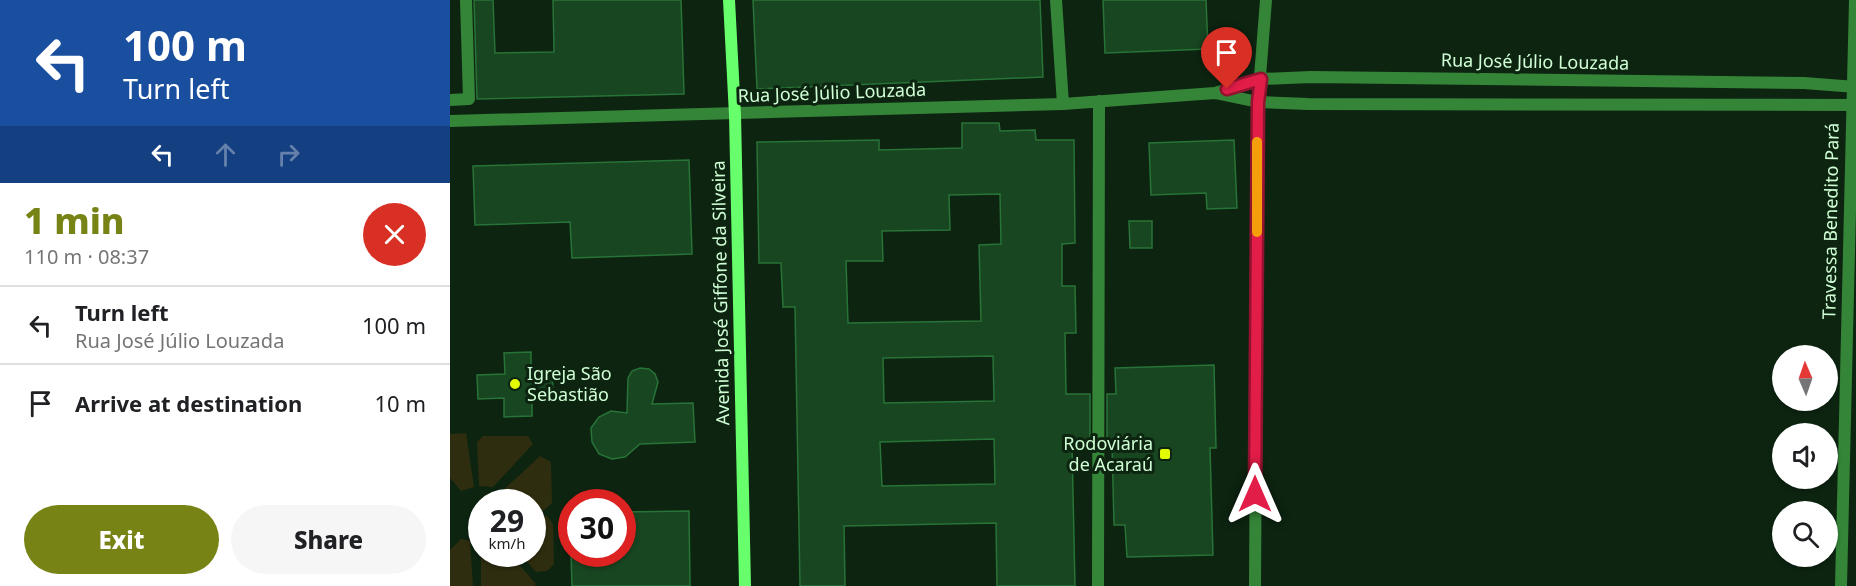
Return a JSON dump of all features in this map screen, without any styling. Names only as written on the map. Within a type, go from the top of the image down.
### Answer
[{"type":"main road","name":"Avenida José Giffone da Silveira","points":[[729,0],[735,115],[745,586]]},
{"type":"street","points":[[450,100],[469,99],[466,0]]},
{"type":"street","points":[[1056,0],[1063,104]]},
{"type":"street","points":[[1255,586],[1258,102],[1266,0]]},
{"type":"street","name":"Travessa Benedito Pará","points":[[1841,586],[1855,0]]},
{"type":"street","name":"Rua José Júlio Louzada","points":[[450,121],[735,115],[1063,104],[1215,93],[1261,79],[1311,76],[1804,83],[1854,87]]},
{"type":"street","name":"Rua José Júlio Louzada","points":[[1215,93],[1258,102],[1308,104],[1854,105]]},
{"type":"street","points":[[1098,586],[1099,101]]},
{"type":"shaded area","points":[[466,433],[474,487],[461,491],[450,478],[450,434]]},
{"type":"shaded area","points":[[483,436],[528,436],[533,444],[493,487],[479,486],[477,442]]},
{"type":"shaded area","points":[[540,456],[551,462],[552,503],[546,508],[546,489],[504,489]]},
{"type":"shaded area","points":[[546,516],[553,524],[554,564],[547,571],[536,572],[532,567],[546,567]]},
{"type":"shaded area","points":[[461,539],[468,541],[468,567],[472,567],[473,586],[450,586],[450,550]]},
{"type":"shaded area","points":[[481,567],[521,567],[536,584],[534,586],[481,586]]},
{"type":"building","points":[[474,0],[493,0],[495,53],[554,52],[553,0],[681,0],[684,94],[477,99]]},
{"type":"building","points":[[753,0],[1040,0],[1043,77],[757,89]]},
{"type":"building","points":[[1103,0],[1206,0],[1208,49],[1105,53]]},
{"type":"building","points":[[962,123],[999,123],[1000,131],[1035,130],[1036,140],[1074,140],[1075,243],[1062,244],[1062,286],[1075,286],[1076,333],[1065,333],[1066,394],[1090,394],[1090,445],[1072,446],[1075,586],[997,586],[996,523],[844,526],[845,586],[800,586],[795,307],[783,307],[781,263],[759,263],[757,142],[879,140],[879,150],[962,148]],"holes":[[[1000,194],[1001,244],[979,245],[981,321],[848,323],[846,261],[883,261],[882,231],[950,230],[949,195]],[[993,356],[994,401],[884,403],[883,358]],[[994,439],[995,484],[882,486],[880,442]]]},
{"type":"building","points":[[1234,140],[1237,208],[1207,209],[1206,193],[1151,195],[1149,143]]},
{"type":"building","points":[[689,160],[692,254],[572,258],[570,222],[475,225],[473,166]]},
{"type":"building","points":[[1129,221],[1152,221],[1152,248],[1130,248]]},
{"type":"building","name":"Igreja São Sebastião","points":[[531,352],[531,372],[552,371],[553,392],[532,393],[532,416],[504,417],[504,398],[478,399],[477,375],[505,374],[504,353]]},
{"type":"building","points":[[1214,365],[1216,448],[1210,448],[1213,555],[1127,557],[1125,525],[1114,525],[1112,444],[1107,445],[1107,394],[1116,394],[1115,368]]},
{"type":"building","points":[[640,368],[649,369],[655,374],[658,382],[652,404],[693,403],[695,442],[640,444],[625,457],[612,459],[599,454],[592,442],[591,428],[599,417],[611,411],[627,413],[628,378],[632,371]]},
{"type":"building","points":[[689,511],[690,586],[572,586],[571,567],[636,567],[636,512]]},
{"type":"slow traffic","points":[[1257,142],[1257,232]]},
{"type":"place","name":"Igreja São Sebastião","points":[[515,384]]},
{"type":"place","name":"Rodoviária de Acaraú","points":[[1165,454]]},
{"type":"route","points":[[1227,89],[1261,79],[1258,102],[1255,494]]}]
